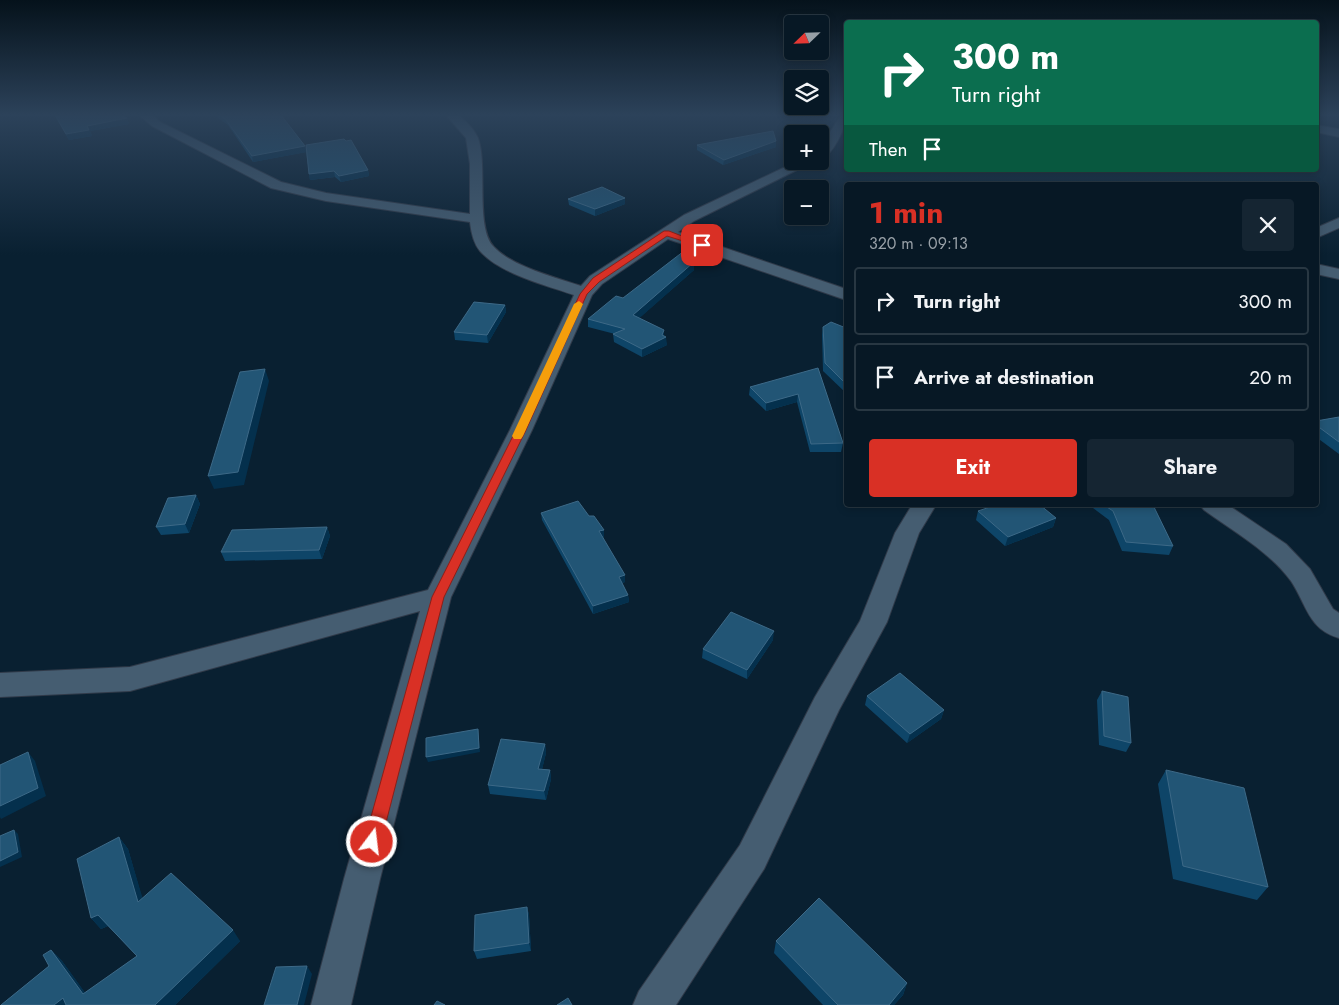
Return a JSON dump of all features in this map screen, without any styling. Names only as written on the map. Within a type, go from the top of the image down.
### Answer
[{"type":"street","points":[[231,162],[276,185],[326,197],[477,219]]},
{"type":"street","points":[[476,162],[477,219],[479,234],[486,248],[506,262],[584,294]]},
{"type":"street","points":[[331,1005],[362,879],[438,597],[521,430],[584,294],[596,280],[689,218],[790,170]]},
{"type":"street","points":[[1319,232],[1339,222]]},
{"type":"street","points":[[666,233],[844,294]]},
{"type":"street","points":[[1319,270],[1339,274]]},
{"type":"street","points":[[654,1005],[752,857],[826,706],[873,622],[907,532],[923,507]]},
{"type":"street","points":[[1215,507],[1277,550],[1301,576],[1323,616],[1339,628]]},
{"type":"street","points":[[0,685],[130,679],[438,597]]},
{"type":"building","points":[[308,162],[363,162],[368,170],[339,176],[334,171],[309,174]]},
{"type":"building","points":[[602,187],[625,198],[595,209],[568,199]]},
{"type":"building","points":[[684,251],[694,262],[633,315],[664,330],[662,335],[666,337],[642,349],[613,334],[625,329],[588,319],[616,296],[623,298]]},
{"type":"building","points":[[474,302],[505,305],[487,335],[454,332]]},
{"type":"building","points":[[831,322],[844,327],[844,382],[825,363],[823,327]]},
{"type":"building","points":[[818,368],[843,443],[811,444],[798,394],[766,403],[750,387]]},
{"type":"building","points":[[265,369],[238,472],[208,476],[240,372]]},
{"type":"building","points":[[1339,417],[1339,442],[1319,427],[1319,420]]},
{"type":"building","points":[[196,495],[185,524],[156,527],[168,498]]},
{"type":"building","points":[[578,501],[589,516],[594,516],[604,530],[599,531],[625,575],[619,577],[628,595],[593,606],[541,513]]},
{"type":"building","points":[[990,507],[1042,507],[1056,518],[1008,537],[978,511]]},
{"type":"building","points":[[1107,507],[1154,507],[1173,546],[1126,542],[1113,511]]},
{"type":"building","points":[[327,527],[319,550],[221,552],[232,530]]},
{"type":"building","points":[[731,612],[774,631],[747,670],[703,649]]},
{"type":"building","points":[[900,673],[944,710],[910,734],[867,696]]},
{"type":"building","points":[[1102,691],[1128,697],[1131,743],[1104,736]]},
{"type":"building","points":[[478,729],[479,748],[426,757],[426,738]]},
{"type":"building","points":[[501,739],[545,744],[538,769],[550,770],[544,791],[488,785]]},
{"type":"building","points":[[28,752],[38,788],[0,806],[0,765]]},
{"type":"building","points":[[1166,770],[1244,788],[1268,887],[1183,866]]},
{"type":"building","points":[[14,830],[18,852],[0,861],[0,836]]},
{"type":"building","points":[[119,837],[138,902],[171,873],[233,930],[155,1005],[66,1005],[63,998],[54,1005],[1,1005],[49,966],[43,955],[51,950],[83,994],[137,956],[98,915],[91,918],[77,859]]},
{"type":"building","points":[[819,898],[907,983],[889,1005],[838,1005],[776,941]]},
{"type":"building","points":[[527,907],[529,943],[474,951],[475,915]]},
{"type":"building","points":[[307,966],[297,1005],[264,1005],[276,967]]},
{"type":"building","points":[[568,998],[572,1005],[557,1005]]},
{"type":"building","points":[[437,1001],[445,1005],[434,1005]]},
{"type":"slow traffic","points":[[518,436],[579,304]]},
{"type":"route","points":[[372,842],[438,597],[521,430],[584,294],[596,280],[666,233],[702,245]]}]
